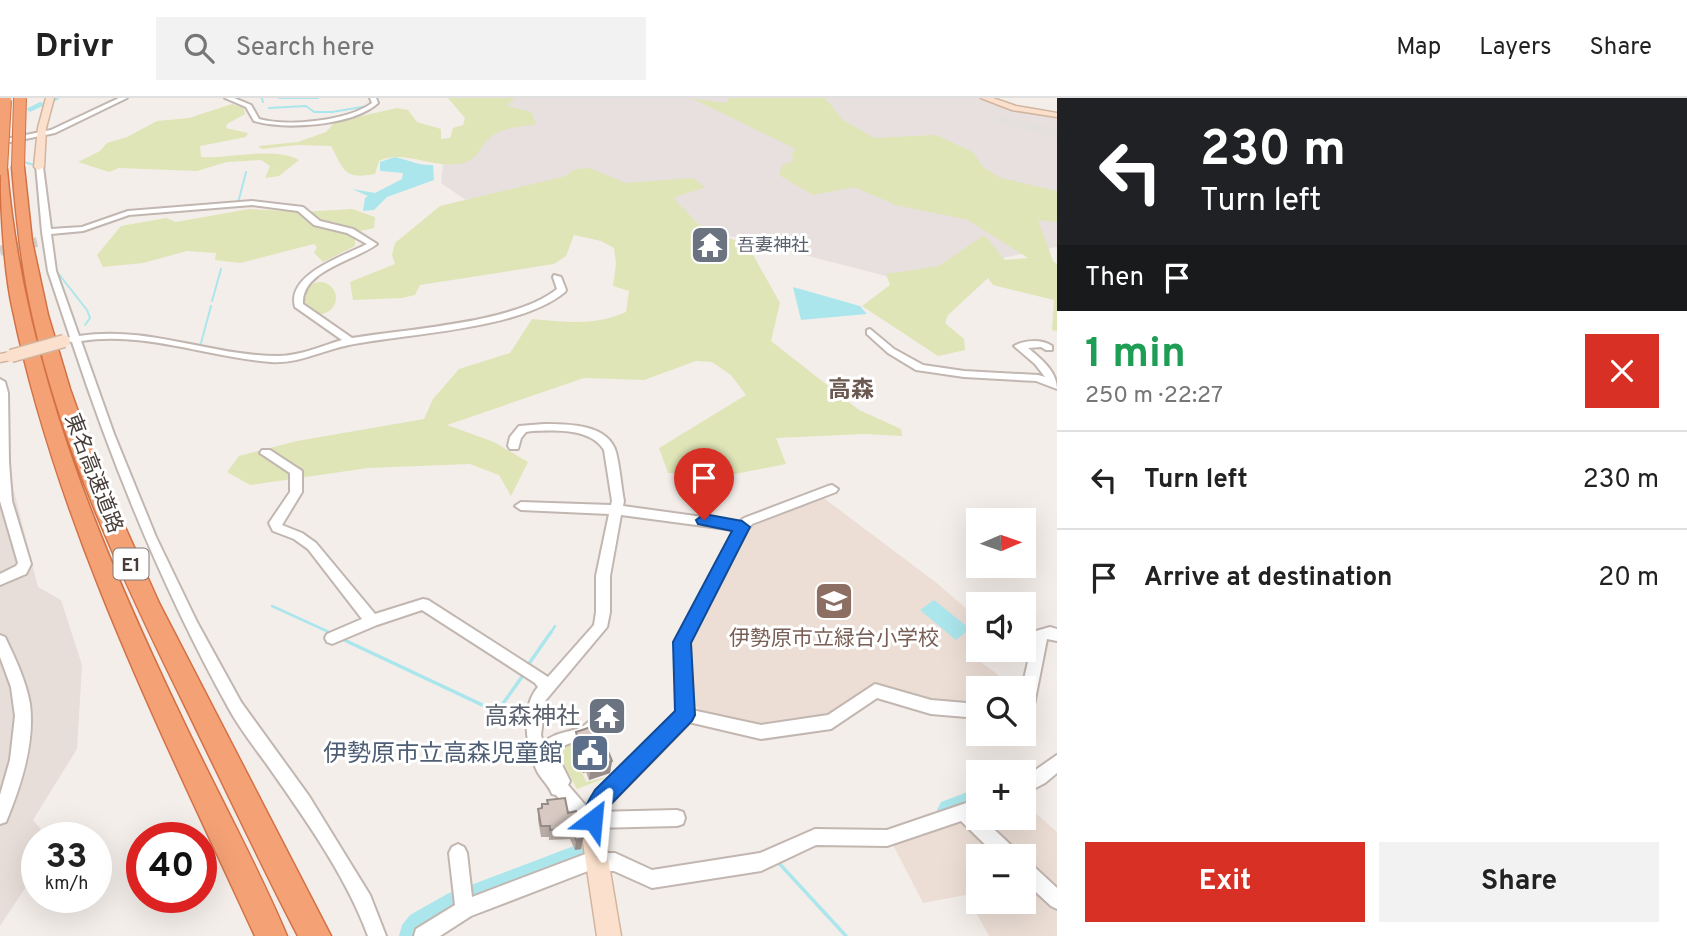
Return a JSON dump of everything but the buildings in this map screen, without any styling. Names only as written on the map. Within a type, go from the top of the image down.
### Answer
[{"type":"highway","name":"東名高速道路","points":[[22,98],[18,124],[20,212],[32,289],[81,444],[120,540],[178,666],[316,936]]},
{"type":"highway","name":"東名高速道路","points":[[6,99],[19,168],[4,216],[14,293],[40,390],[96,552],[147,672],[271,936]]},
{"type":"street","points":[[50,98],[42,136],[19,168],[43,237],[70,340],[129,488],[192,625],[236,707],[303,802],[364,901],[377,936]]},
{"type":"street","points":[[0,142],[42,136],[124,98]]},
{"type":"street","points":[[228,98],[249,106],[256,120],[271,125],[348,115],[370,108],[375,103],[373,98]]},
{"type":"street","points":[[985,98],[1057,116]]},
{"type":"street","points":[[43,237],[83,229],[128,213],[252,203],[300,209],[317,223],[350,231],[373,244],[308,278],[297,293],[298,305],[349,341]]},
{"type":"street","points":[[6,357],[70,340],[106,334],[156,337],[274,359],[296,357],[349,341],[451,328],[525,309],[559,296],[562,290],[557,277]]},
{"type":"street","points":[[870,332],[891,351],[920,368],[964,374],[1038,378],[1056,386]]},
{"type":"street","points":[[1007,339],[1039,362],[1056,386]]},
{"type":"street","points":[[1019,346],[1043,344],[1049,348]]},
{"type":"street","points":[[0,382],[3,393],[6,501],[25,564],[21,570],[0,580]]},
{"type":"street","points":[[514,446],[516,437],[523,429],[539,426],[599,436],[608,442],[610,450],[617,510],[603,576],[603,612],[600,626],[538,698],[533,735],[544,768],[558,789],[581,813],[593,820],[677,818]]},
{"type":"street","points":[[266,453],[296,471],[296,492],[275,523],[277,528],[298,536],[312,546],[372,621]]},
{"type":"street","points":[[609,936],[597,861],[594,812],[603,798],[685,715],[682,642],[742,527],[747,521],[832,489]]},
{"type":"street","points":[[521,506],[617,510],[742,527]]},
{"type":"street","points":[[332,638],[424,604],[540,678],[546,686]]},
{"type":"street","points":[[1032,676],[1041,635],[1050,632],[1057,635]]},
{"type":"street","points":[[0,641],[4,660],[22,705],[16,767],[0,816]]},
{"type":"street","points":[[685,715],[761,732],[831,722],[874,691],[931,707],[966,710]]},
{"type":"street","points":[[558,789],[562,781],[548,751],[551,744],[590,733],[602,717]]},
{"type":"street","points":[[1036,780],[1057,763]]},
{"type":"street","points":[[423,936],[465,909],[597,861],[615,862],[652,879],[761,862],[815,836],[887,838],[966,812]]},
{"type":"street","points":[[988,830],[1000,844]]},
{"type":"street","points":[[458,853],[465,909]]},
{"type":"street","points":[[1036,880],[1057,900]]},
{"type":"shaded area","points":[[510,98],[979,98],[1024,112],[1057,118],[1057,247],[897,279],[735,237],[483,212],[441,183],[444,157]]},
{"type":"shaded area","points":[[1000,115],[1057,129],[1057,138],[993,121]]},
{"type":"shaded area","points":[[8,467],[38,587],[61,600],[82,665],[77,749],[33,820],[35,822],[21,822],[21,894],[0,926],[0,470]]},
{"type":"shaded area","name":"伊勢原市立緑台小学校","points":[[821,496],[938,584],[966,608],[966,662],[981,662],[999,676],[966,676],[966,709],[873,687],[830,719],[762,727],[702,712],[690,700],[687,646],[750,523]]},
{"type":"shaded area","points":[[1036,814],[1057,832],[1057,894],[1036,874],[1036,844],[1003,844],[988,830],[1036,830]]},
{"type":"shaded area","points":[[961,819],[966,823],[966,830],[974,830],[990,844],[966,844],[966,895],[923,903],[890,839]]},
{"type":"shaded area","points":[[1036,885],[1057,905],[1057,936],[989,936],[977,914],[1036,914]]},
{"type":"green space","points":[[448,98],[515,98],[507,106],[531,112],[536,124],[499,132],[466,162],[443,164],[410,158],[389,158],[379,161],[375,174],[365,176],[346,171],[331,146],[297,145],[262,149],[258,146],[298,142],[326,132],[335,122],[397,108],[408,110],[417,122],[441,129],[441,139],[450,138],[453,128],[463,125],[465,118]]},
{"type":"green space","points":[[691,98],[725,103],[730,98],[825,98],[843,120],[874,138],[936,135],[973,152],[983,167],[1001,178],[1057,191],[1057,222],[1038,220],[1053,261],[1057,264],[1057,331],[1052,330],[1054,300],[993,285],[988,278],[948,315],[945,323],[964,339],[965,350],[938,356],[862,306],[890,285],[886,274],[939,266],[984,235],[1005,260],[1028,258],[968,220],[896,205],[854,187],[813,195],[779,175],[782,165],[793,161],[792,153],[796,149]]},
{"type":"green space","points":[[232,104],[244,108],[245,114],[227,124],[226,128],[248,133],[246,137],[200,146],[201,157],[265,153],[299,160],[279,176],[265,178],[270,166],[261,160],[227,162],[197,171],[119,168],[109,172],[78,162],[100,151],[107,143],[127,137],[157,121],[189,118]]},
{"type":"green space","points":[[589,168],[626,183],[693,178],[705,187],[673,198],[698,224],[748,246],[780,303],[771,341],[859,410],[901,429],[902,436],[864,434],[776,438],[786,464],[735,474],[668,473],[659,448],[746,395],[731,375],[712,362],[696,361],[644,380],[584,378],[447,425],[494,442],[528,462],[511,496],[499,475],[470,464],[368,468],[250,485],[227,472],[239,456],[297,441],[424,419],[433,399],[459,369],[510,353],[532,319],[592,321],[626,312],[629,291],[613,286],[616,264],[614,248],[601,241],[574,235],[566,256],[554,264],[420,285],[415,295],[402,298],[353,300],[350,282],[395,264],[392,255],[395,243],[440,206],[566,176],[575,169]]},
{"type":"green space","points":[[249,209],[302,212],[352,209],[375,217],[374,228],[355,232],[355,246],[323,262],[314,253],[317,247],[314,244],[240,263],[215,260],[216,253],[187,251],[143,263],[103,267],[97,255],[121,226],[166,218],[176,222]]},
{"type":"green space","points":[[320,282],[331,287],[336,298],[331,309],[320,314],[309,309],[304,298],[309,287]]},
{"type":"green space","points":[[569,742],[586,782],[611,776],[577,789],[557,752],[558,745]]},
{"type":"water","points":[[395,157],[433,165],[434,180],[387,197],[374,210],[363,211],[365,198],[368,196],[352,189],[375,193],[402,179],[403,173],[380,171],[380,162]]},
{"type":"water","points":[[793,287],[860,306],[867,314],[801,320]]},
{"type":"water","points":[[934,600],[966,626],[966,632],[956,640],[920,610]]},
{"type":"waterway","points":[[262,98],[263,102]]},
{"type":"waterway","points":[[279,98],[318,98]]},
{"type":"waterway","points":[[30,109],[43,104]]},
{"type":"waterway","points":[[269,108],[306,106],[314,112],[332,112],[368,106]]},
{"type":"waterway","points":[[24,162],[38,166]]},
{"type":"waterway","points":[[238,203],[246,172]]},
{"type":"waterway","points":[[53,250],[54,262]]},
{"type":"waterway","points":[[54,268],[87,310],[90,318],[85,325]]},
{"type":"waterway","points":[[212,301],[221,269]]},
{"type":"waterway","points":[[201,343],[211,306]]},
{"type":"waterway","points":[[272,606],[331,633]]},
{"type":"waterway","points":[[550,634],[555,626]]},
{"type":"waterway","points":[[528,665],[551,632]]},
{"type":"waterway","points":[[340,638],[527,726]]},
{"type":"waterway","points":[[502,705],[524,674]]},
{"type":"waterway","points":[[949,810],[966,804]]},
{"type":"waterway","points":[[564,861],[587,853]]},
{"type":"waterway","points":[[777,861],[846,936]]},
{"type":"waterway","points":[[467,898],[556,865]]},
{"type":"waterway","points":[[411,934],[419,924],[456,903]]},
{"type":"tunnel","points":[[0,251],[37,242]]},
{"type":"place","name":"吾妻神社","points":[[710,245]]},
{"type":"place","name":"伊勢原市立緑台小学校","points":[[834,601]]},
{"type":"place","name":"高森神社","points":[[607,716]]},
{"type":"place","name":"伊勢原市立高森児童館","points":[[590,753]]},
{"type":"district","name":"高森","points":[[851,389]]},
{"type":"route","points":[[593,820],[594,812],[603,798],[685,715],[682,642],[742,527],[704,520]]}]
